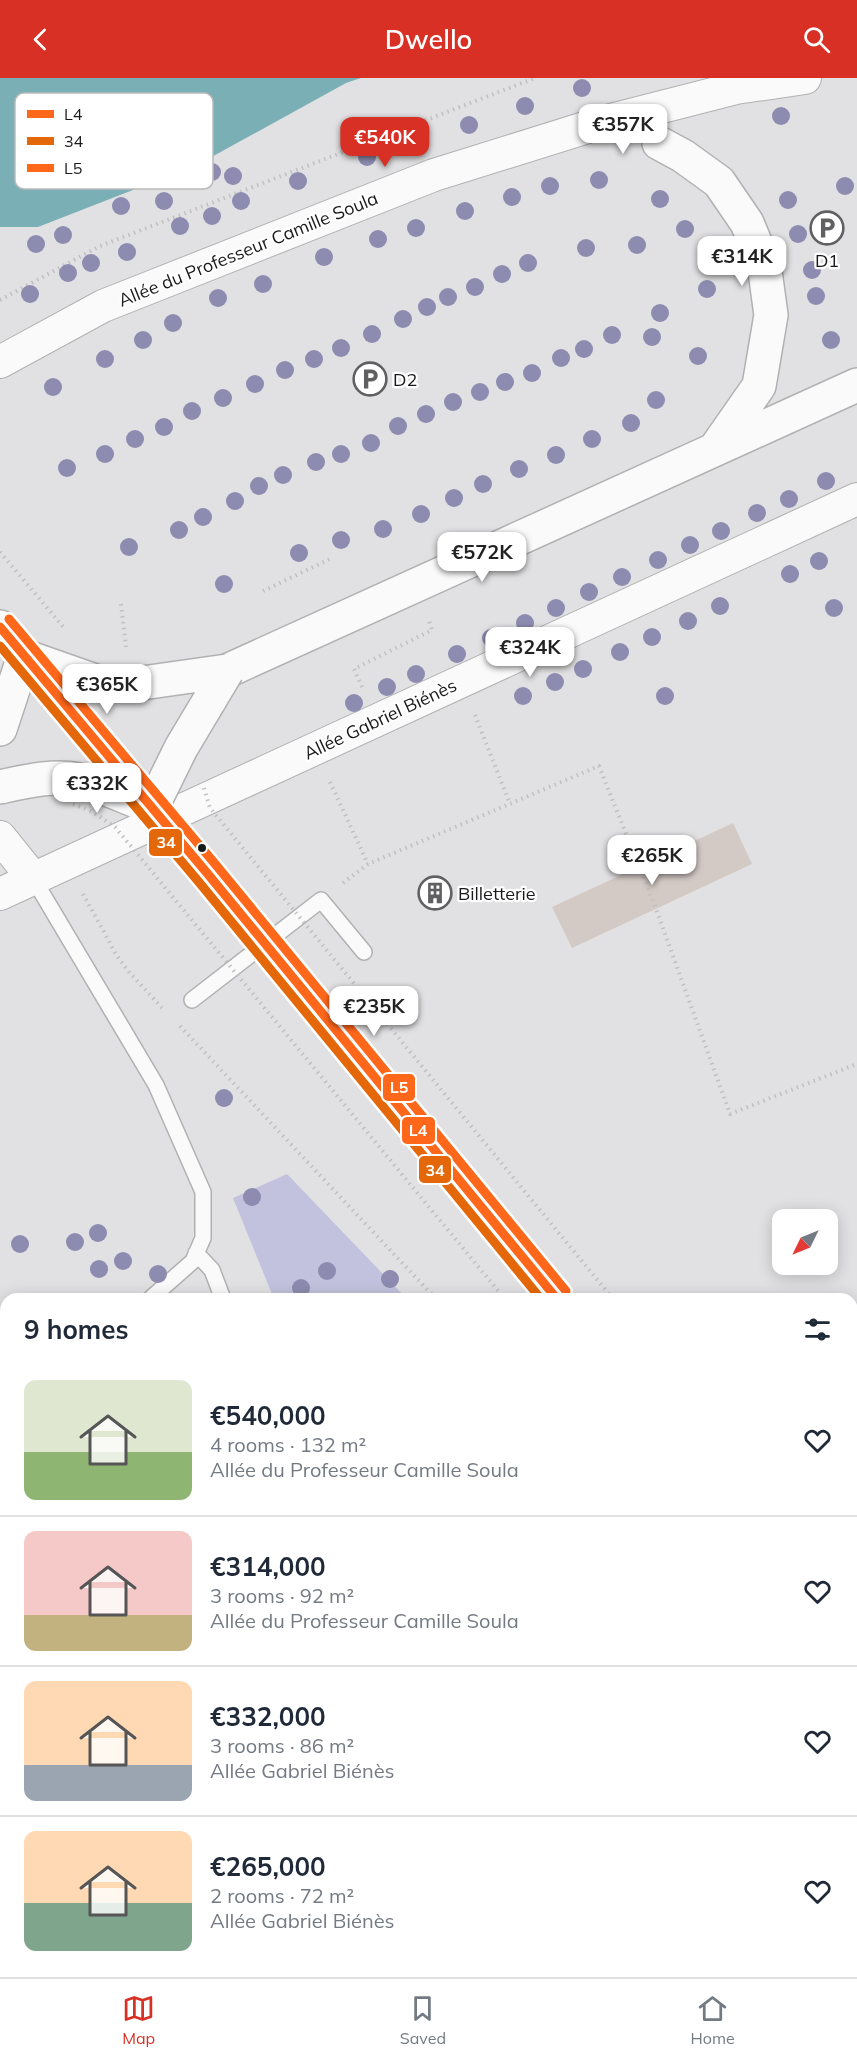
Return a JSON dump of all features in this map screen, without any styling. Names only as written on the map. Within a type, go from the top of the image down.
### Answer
[{"type":"main road","points":[[659,143],[683,156],[719,182],[747,223],[764,264],[771,315],[759,386],[715,449]]},
{"type":"main road","points":[[24,656],[101,683],[128,685],[227,670],[857,385]]},
{"type":"main road","points":[[0,627],[164,810],[552,1293]]},
{"type":"main road","points":[[0,729],[24,656]]},
{"type":"main road","points":[[164,810],[181,748],[227,670]]},
{"type":"main road","points":[[0,787],[53,778],[82,781],[164,810]]},
{"type":"street","name":"Allée du Professeur Camille Soula","points":[[0,362],[103,306],[434,175],[607,121],[736,88],[805,78]]},
{"type":"street","points":[[607,121],[659,143]]},
{"type":"street","name":"Allée Gabriel Biénès","points":[[0,894],[67,864],[164,810],[314,750],[857,499]]},
{"type":"street","points":[[0,837],[33,878]]},
{"type":"lane","points":[[164,810],[292,954]]},
{"type":"lane","points":[[33,878],[156,1085],[203,1192],[203,1238],[193,1262],[157,1293]]},
{"type":"lane","points":[[192,1000],[321,900],[364,952]]},
{"type":"lane","points":[[196,1253],[212,1270],[221,1293]]},
{"type":"path","points":[[0,300],[100,246],[536,78]]},
{"type":"path","points":[[0,552],[72,636]]},
{"type":"path","points":[[263,591],[330,559]]},
{"type":"path","points":[[354,669],[432,630]]},
{"type":"path","points":[[461,682],[510,804]]},
{"type":"path","points":[[314,750],[368,864]]},
{"type":"path","points":[[321,900],[368,864],[600,766],[656,909],[730,1114],[857,1064]]},
{"type":"path","points":[[201,779],[210,808],[608,1293]]},
{"type":"path","points":[[74,804],[93,812],[115,827],[500,1293]]},
{"type":"path","points":[[67,864],[117,956],[169,1015]]},
{"type":"path","points":[[177,1024],[430,1293]]},
{"type":"shaded area","points":[[0,78],[361,78],[346,83],[213,156],[213,93],[15,93],[15,189],[135,189],[38,227],[0,227]]},
{"type":"shaded area","points":[[287,1174],[401,1293],[272,1293],[233,1198]]},
{"type":"building","points":[[733,823],[752,864],[572,948],[552,907]]},
{"type":"transit line","name":"L5","points":[[9,619],[216,865],[566,1291]]},
{"type":"transit line","name":"L4","points":[[0,627],[207,873],[552,1293]]},
{"type":"transit line","name":"34","points":[[0,646],[198,881],[536,1293]]},
{"type":"place","name":"D1","points":[[827,228]]},
{"type":"place","name":"D2","points":[[370,379]]},
{"type":"place","name":"Billetterie","points":[[435,893]]}]
